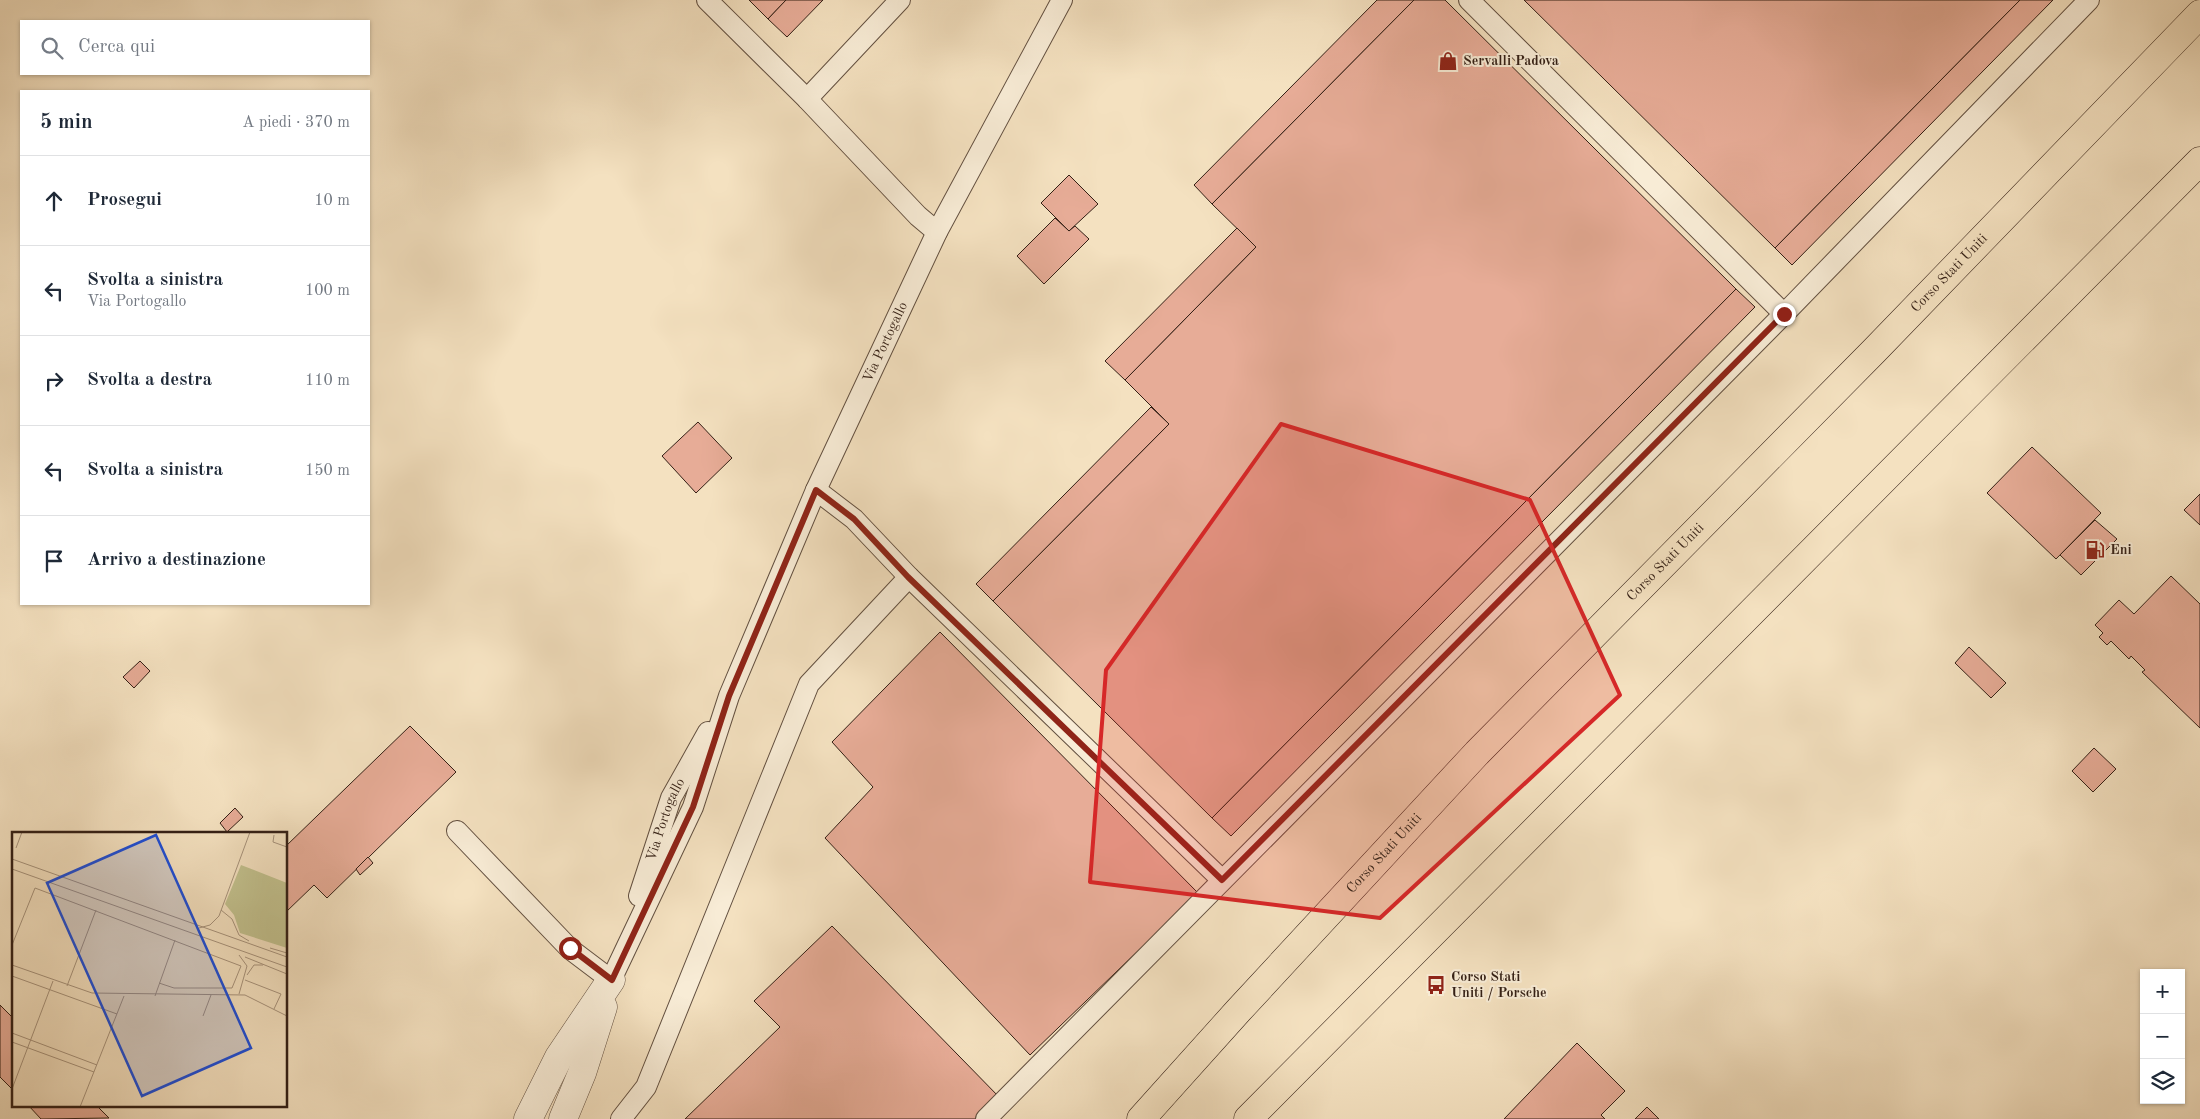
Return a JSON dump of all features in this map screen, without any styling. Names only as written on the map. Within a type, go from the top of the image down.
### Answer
[{"type":"main road","name":"Corso Stati Uniti","points":[[1141,1119],[1238,1011],[1477,753],[1874,352],[2200,14]]},
{"type":"main road","points":[[1248,1119],[2200,161]]},
{"type":"main road","points":[[1122,1119],[1238,1011]]},
{"type":"street","name":"Via Portogallo","points":[[528,1119],[559,1057],[612,980]]},
{"type":"street","name":"Via Portogallo","points":[[563,1119],[582,1073],[612,980]]},
{"type":"lane","points":[[707,0],[806,99],[918,216],[937,232]]},
{"type":"lane","points":[[806,99],[900,0]]},
{"type":"lane","name":"Via Portogallo","points":[[612,980],[693,807],[729,696],[816,490],[937,232],[1062,0]]},
{"type":"lane","points":[[1469,0],[1784,314]]},
{"type":"lane","points":[[986,1119],[1784,314],[2089,0]]},
{"type":"lane","points":[[816,490],[854,519],[908,577],[1222,880]]},
{"type":"lane","points":[[621,1119],[646,1087],[809,684],[908,577]]},
{"type":"lane","points":[[457,831],[570,948],[612,980]]},
{"type":"highlighted area","points":[[1281,424],[1530,500],[1620,695],[1380,918],[1090,882],[1106,670]]},
{"type":"building","points":[[749,0],[786,0],[768,19]]},
{"type":"building","points":[[786,0],[823,0],[787,37],[768,19]]},
{"type":"building","points":[[1377,0],[1414,0],[1212,204],[1194,185]]},
{"type":"building","points":[[1414,0],[1445,0],[1736,289],[1212,818],[993,601],[1169,424],[1125,380],[1256,247],[1212,204]]},
{"type":"building","points":[[1524,0],[2020,0],[1775,248]]},
{"type":"building","points":[[2020,0],[2053,0],[1792,265],[1775,248]]},
{"type":"building","points":[[1069,175],[1098,204],[1069,231],[1041,203]]},
{"type":"building","points":[[1055,218],[1069,231],[1075,226],[1089,239],[1044,284],[1017,256]]},
{"type":"building","points":[[1237,228],[1256,247],[1125,380],[1105,361]]},
{"type":"building","points":[[1736,289],[1755,307],[1231,836],[1212,818]]},
{"type":"building","points":[[1151,407],[1169,424],[993,601],[976,584]]},
{"type":"building","points":[[698,422],[732,458],[696,493],[662,456]]},
{"type":"building","points":[[2032,447],[2101,513],[2056,559],[1987,493]]},
{"type":"building","points":[[2200,494],[2200,525],[2184,510]]},
{"type":"building","points":[[2095,520],[2117,539],[2081,575],[2060,555]]},
{"type":"building","points":[[2171,576],[2200,604],[2200,728],[2142,672],[2145,670],[2131,656],[2129,659],[2111,641],[2107,645],[2099,637],[2103,633],[2095,625],[2119,600],[2134,614]]},
{"type":"building","points":[[940,632],[1198,893],[1030,1055],[825,838],[873,787],[832,742]]},
{"type":"building","points":[[1969,647],[2006,683],[1991,698],[1955,663]]},
{"type":"building","points":[[140,661],[150,671],[134,688],[123,677]]},
{"type":"building","points":[[410,726],[456,772],[327,898],[314,885],[288,910],[288,844]]},
{"type":"building","points":[[2094,748],[2116,769],[2093,792],[2072,771]]},
{"type":"building","points":[[235,808],[243,817],[227,832],[220,823]]},
{"type":"building","points":[[368,857],[373,863],[360,875],[356,869]]},
{"type":"building","points":[[832,926],[1001,1099],[980,1119],[685,1119],[780,1027],[754,1001]]},
{"type":"building","points":[[0,1005],[12,1017],[12,1089],[0,1077]]},
{"type":"building","points":[[1577,1043],[1625,1091],[1601,1115],[1605,1119],[1504,1119]]},
{"type":"building","points":[[29,1106],[97,1106],[109,1118],[41,1119]]},
{"type":"building","points":[[1647,1107],[1659,1119],[1635,1119]]},
{"type":"place","name":"Servalli Padova","points":[[1448,61]]},
{"type":"place","name":"Eni","points":[[2095,550]]},
{"type":"place","name":"Corso Stati Uniti / Porsche","points":[[1436,985]]},
{"type":"route","points":[[570,948],[612,980],[693,807],[729,696],[816,490],[854,519],[908,577],[1222,880],[1784,314]]}]
